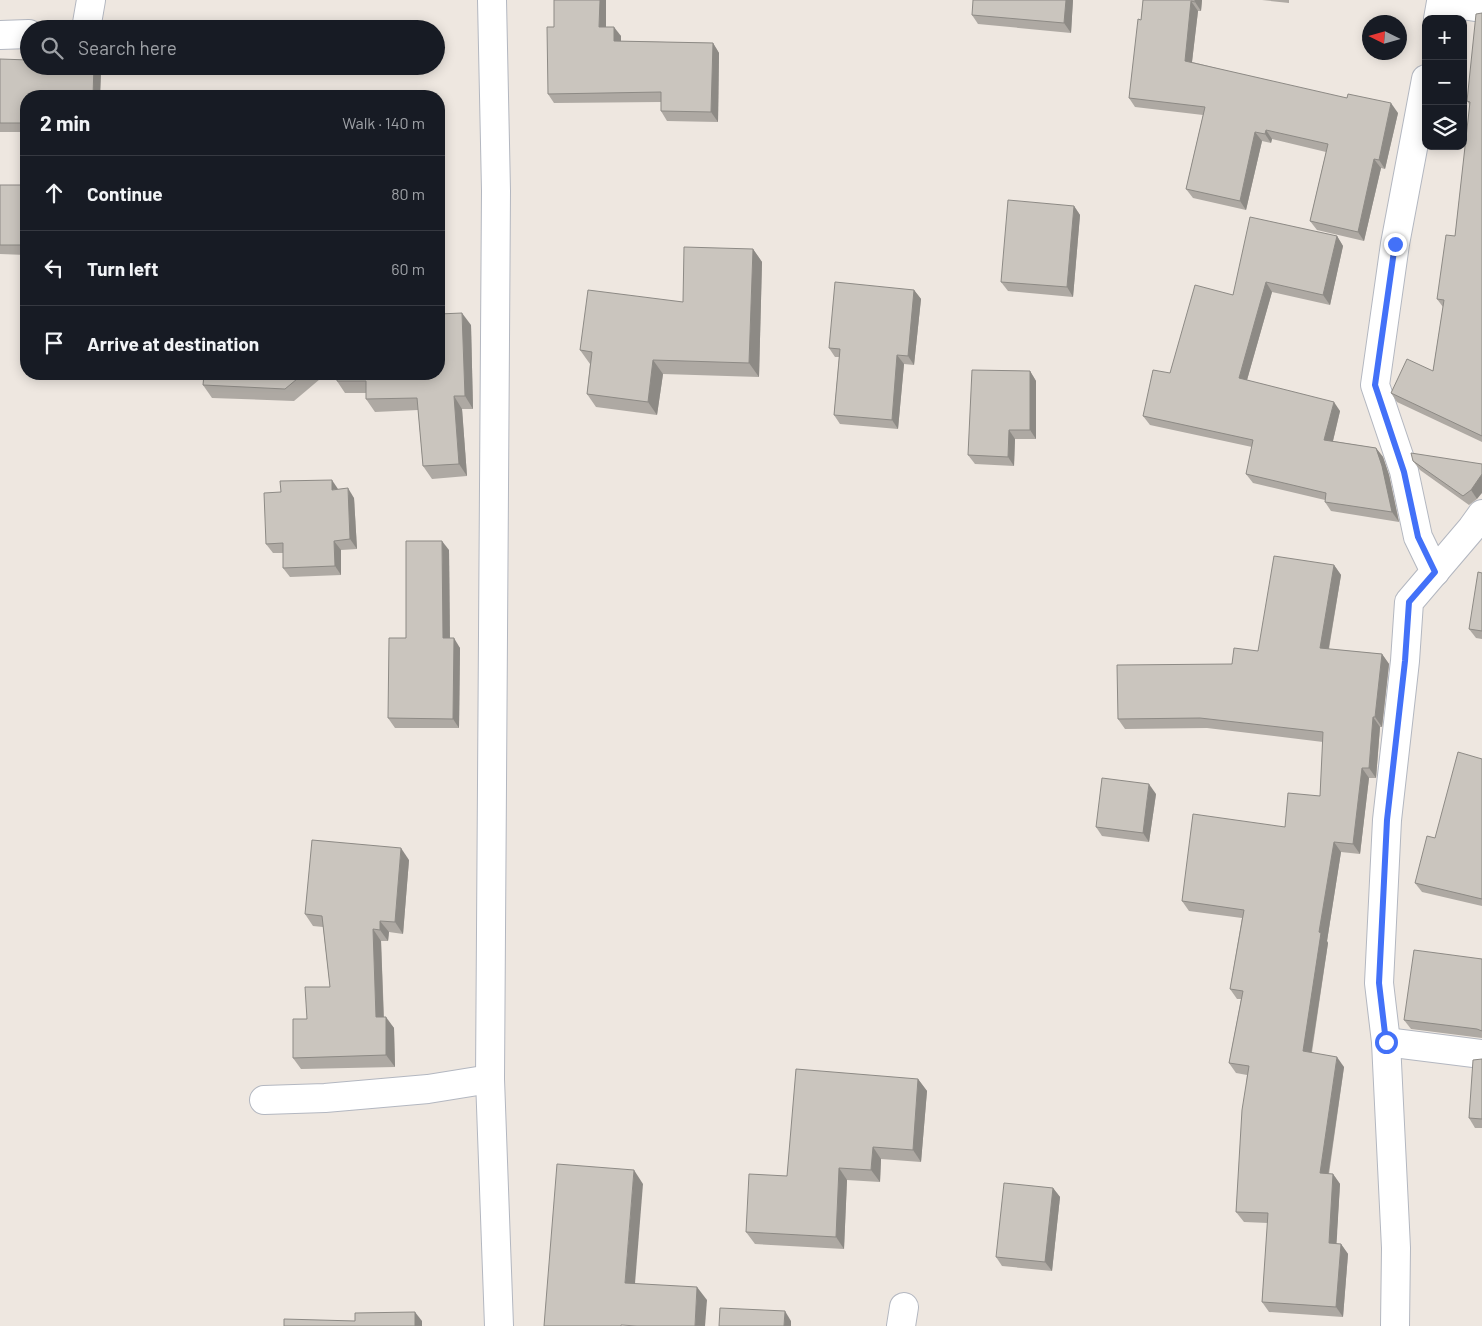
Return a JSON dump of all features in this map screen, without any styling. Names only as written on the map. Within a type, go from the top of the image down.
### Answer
[{"type":"street","points":[[88,20],[91,0]]},
{"type":"street","points":[[492,0],[496,192],[490,1079],[499,1326]]},
{"type":"street","points":[[1439,15],[1441,2],[1482,8]]},
{"type":"street","points":[[0,35],[20,34]]},
{"type":"street","points":[[1422,100],[1395,244],[1375,385],[1404,472],[1418,537],[1435,572]]},
{"type":"street","points":[[1395,1326],[1396,1248],[1386,1042],[1379,983],[1387,820],[1405,661],[1409,602],[1482,514]]},
{"type":"street","points":[[1386,1042],[1482,1054]]},
{"type":"street","points":[[264,1100],[325,1098],[419,1090],[490,1079]]},
{"type":"building","points":[[554,0],[600,0],[599,27],[614,27],[614,41],[713,43],[711,112],[661,111],[661,92],[548,94],[547,27],[554,27]]},
{"type":"building","points":[[973,0],[1066,0],[1064,23],[972,15]]},
{"type":"building","points":[[1143,0],[1195,0],[1195,2],[1191,1],[1185,61],[1347,98],[1348,94],[1391,103],[1379,160],[1374,159],[1358,232],[1310,221],[1328,144],[1266,130],[1265,134],[1255,132],[1240,201],[1186,189],[1205,107],[1129,98],[1138,19],[1141,20]]},
{"type":"building","points":[[1482,13],[1482,436],[1391,393],[1407,359],[1433,371],[1444,300],[1437,299],[1446,235],[1455,236],[1465,150],[1467,150],[1470,102],[1467,101],[1476,14]]},
{"type":"building","points":[[0,59],[20,60],[20,75],[94,75],[93,90],[20,90],[20,123],[0,123]]},
{"type":"building","points":[[0,185],[20,185],[20,245],[0,245]]},
{"type":"building","points":[[1008,200],[1074,206],[1067,287],[1001,282]]},
{"type":"building","points":[[1250,217],[1337,236],[1323,295],[1266,282],[1239,378],[1334,402],[1324,440],[1376,448],[1392,512],[1325,502],[1326,493],[1246,474],[1253,440],[1143,416],[1153,370],[1170,373],[1195,285],[1233,295]]},
{"type":"building","points":[[684,247],[753,249],[749,363],[653,360],[648,402],[587,394],[592,352],[580,350],[588,290],[683,302]]},
{"type":"building","points":[[835,282],[914,290],[908,356],[897,355],[892,420],[834,415],[840,349],[829,348]]},
{"type":"building","points":[[462,313],[465,396],[454,396],[459,464],[423,466],[417,398],[366,399],[366,381],[337,380],[445,380],[445,314]]},
{"type":"building","points":[[972,370],[1030,371],[1030,430],[1009,430],[1008,457],[968,455]]},
{"type":"building","points":[[203,380],[296,380],[285,389],[203,385]]},
{"type":"building","points":[[1411,453],[1482,464],[1482,474],[1471,490],[1463,496],[1413,461]]},
{"type":"building","points":[[332,480],[332,490],[348,488],[350,539],[334,541],[335,566],[283,568],[283,543],[266,544],[264,493],[281,492],[280,481]]},
{"type":"building","points":[[406,541],[442,541],[443,638],[454,638],[453,719],[388,718],[389,638],[406,638]]},
{"type":"building","points":[[1274,556],[1334,565],[1320,648],[1382,654],[1375,717],[1373,717],[1369,768],[1362,768],[1353,844],[1334,842],[1319,932],[1321,933],[1303,1051],[1337,1057],[1320,1173],[1333,1174],[1329,1243],[1341,1244],[1336,1307],[1262,1302],[1268,1213],[1236,1212],[1242,1110],[1249,1066],[1229,1063],[1243,991],[1230,989],[1244,910],[1182,901],[1193,814],[1285,827],[1288,793],[1320,796],[1323,732],[1200,718],[1118,719],[1117,665],[1232,664],[1234,648],[1258,651]]},
{"type":"building","points":[[1478,572],[1482,573],[1482,631],[1469,629]]},
{"type":"building","points":[[1458,752],[1482,759],[1482,899],[1415,883],[1427,836],[1435,838]]},
{"type":"building","points":[[1102,778],[1149,784],[1143,833],[1096,827]]},
{"type":"building","points":[[312,840],[401,848],[395,922],[380,921],[380,930],[373,929],[376,1017],[386,1017],[386,1055],[293,1058],[293,1019],[307,1019],[305,987],[330,987],[322,916],[305,914]]},
{"type":"building","points":[[1414,950],[1482,959],[1482,1031],[1404,1020]]},
{"type":"building","points":[[1482,1059],[1482,1119],[1469,1118],[1473,1060]]},
{"type":"building","points":[[796,1069],[918,1079],[913,1150],[873,1147],[871,1170],[839,1168],[836,1237],[746,1232],[749,1174],[787,1176]]},
{"type":"building","points":[[557,1164],[634,1170],[625,1283],[697,1287],[695,1326],[544,1326]]},
{"type":"building","points":[[1004,1183],[1053,1188],[1045,1262],[996,1257]]},
{"type":"building","points":[[720,1308],[785,1311],[784,1326],[719,1326]]},
{"type":"building","points":[[415,1312],[415,1326],[284,1326],[284,1319],[355,1321],[355,1313]]},
{"type":"route","points":[[1386,1042],[1379,983],[1387,820],[1405,661],[1409,602],[1435,572],[1418,537],[1404,472],[1375,385],[1395,244]]}]
